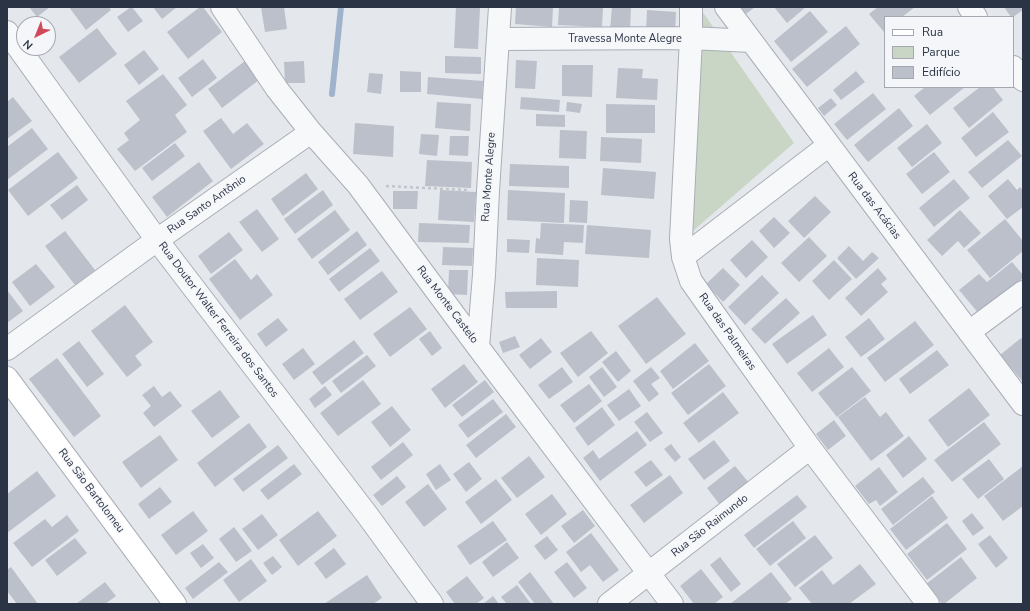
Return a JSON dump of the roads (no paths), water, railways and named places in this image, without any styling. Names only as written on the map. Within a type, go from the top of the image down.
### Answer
[{"type":"street","name":"Rua Monte Castelo","points":[[222,7],[277,89],[310,132],[358,185],[672,604]]},
{"type":"street","name":"Rua Monte Alegre","points":[[478,347],[484,275],[500,7]]},
{"type":"street","name":"Rua das Palmeiras","points":[[691,7],[691,38],[681,239],[683,257],[691,280],[714,315],[810,448],[928,604]]},
{"type":"street","name":"Rua das Acácias","points":[[726,7],[1023,404]]},
{"type":"street","points":[[969,7],[975,16]]},
{"type":"street","name":"Rua Doutor Walter Ferreira dos Santos","points":[[7,32],[157,240],[368,516],[432,604]]},
{"type":"street","name":"Travessa Monte Alegre","points":[[498,39],[691,38],[751,41]]},
{"type":"street","points":[[1014,68],[1023,80]]},
{"type":"street","name":"Rua Santo Antônio","points":[[7,349],[157,240],[310,132]]},
{"type":"street","points":[[683,257],[829,145]]},
{"type":"street","points":[[968,332],[1023,292]]},
{"type":"street","name":"Rua São Bartolomeu","points":[[7,378],[175,604]]},
{"type":"street","name":"Rua São Raimundo","points":[[609,604],[810,448]]},
{"type":"waterway","points":[[332,94],[341,7]]}]
